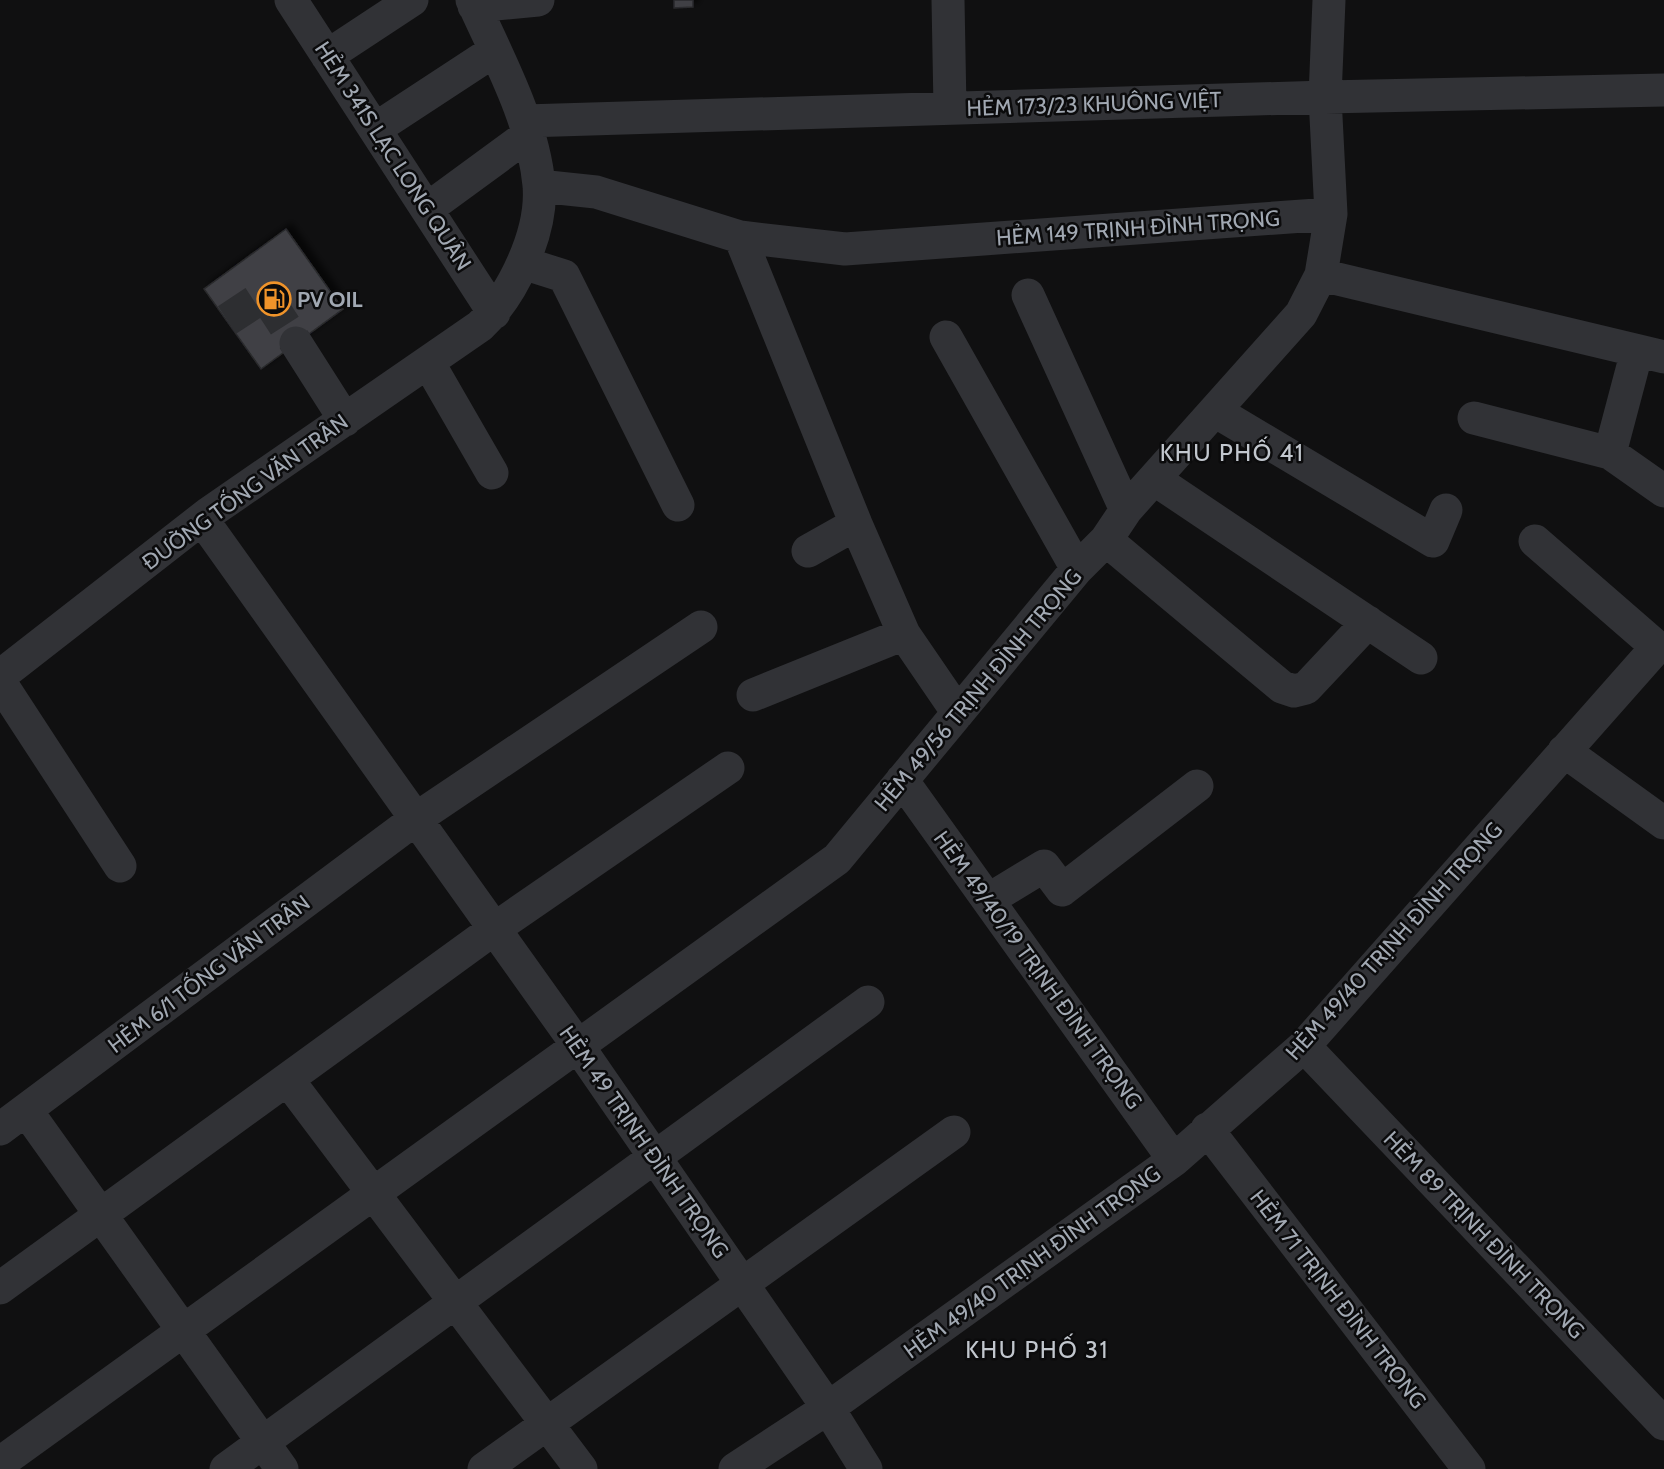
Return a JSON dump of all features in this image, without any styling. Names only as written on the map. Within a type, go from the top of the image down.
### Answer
[{"type":"street","name":"HẺM 341S LẠC LONG QUÂN","points":[[291,0],[494,313]]},
{"type":"street","points":[[327,56],[412,0]]},
{"type":"street","points":[[473,3],[538,0]]},
{"type":"street","points":[[948,0],[950,108]]},
{"type":"street","points":[[1329,0],[1325,97],[1331,214],[1321,276],[1650,354],[1610,453]]},
{"type":"street","name":"ĐƯỜNG TỐNG VĂN TRÂN","points":[[0,676],[202,519],[480,326],[494,313],[523,263],[535,223],[539,186],[526,128],[473,3]]},
{"type":"street","points":[[375,129],[494,51]]},
{"type":"street","name":"HẺM 173/23 KHUÔNG VIỆT","points":[[526,128],[950,108],[1664,90]]},
{"type":"street","points":[[427,209],[526,128]]},
{"type":"street","name":"HẺM 149 TRỊNH ĐÌNH TRỌNG","points":[[539,186],[596,192],[740,237],[845,249],[1094,229],[1331,214]]},
{"type":"street","points":[[740,237],[856,524],[904,634],[958,713]]},
{"type":"street","points":[[523,263],[564,276],[678,505]]},
{"type":"street","name":"HẺM 49/56 TRỊNH ĐÌNH TRỌNG","points":[[0,1463],[837,859],[1077,569],[1106,540],[1126,510],[1301,314],[1321,276]]},
{"type":"street","points":[[1028,295],[1126,510]]},
{"type":"street","points":[[946,337],[1077,569]]},
{"type":"street","points":[[296,343],[345,420]]},
{"type":"street","points":[[428,362],[492,473]]},
{"type":"street","points":[[1215,411],[1433,541],[1446,510]]},
{"type":"street","points":[[1474,418],[1610,453],[1664,491]]},
{"type":"street","points":[[1154,479],[1422,658]]},
{"type":"street","name":"HẺM 49 TRỊNH ĐÌNH TRỌNG","points":[[202,519],[417,818],[655,1156],[828,1408],[866,1469]]},
{"type":"street","points":[[808,551],[856,524]]},
{"type":"street","points":[[1106,540],[1282,687],[1294,691],[1306,688],[1368,622]]},
{"type":"street","name":"HẺM 49/40 TRỊNH ĐÌNH TRỌNG","points":[[735,1469],[828,1408],[1174,1160],[1304,1046],[1657,647],[1535,541]]},
{"type":"street","name":"HẺM 6/1 TỐNG VĂN TRÂN","points":[[0,1129],[417,818],[701,627]]},
{"type":"street","points":[[753,695],[904,634]]},
{"type":"street","points":[[0,682],[120,866]]},
{"type":"street","points":[[1564,751],[1664,823]]},
{"type":"street","points":[[0,1288],[100,1213],[288,1080],[494,929],[728,768]]},
{"type":"street","name":"HẺM 49/40/19 TRỊNH ĐÌNH TRỌNG","points":[[902,780],[1174,1160]]},
{"type":"street","points":[[988,900],[1044,866],[1062,890],[1197,786]]},
{"type":"street","points":[[226,1469],[868,1002]]},
{"type":"street","name":"HẺM 89 TRỊNH ĐÌNH TRỌNG","points":[[1304,1046],[1664,1424]]},
{"type":"street","points":[[288,1080],[582,1469]]},
{"type":"street","points":[[26,1110],[282,1469]]},
{"type":"street","name":"HẺM 71 TRỊNH ĐÌNH TRỌNG","points":[[1207,1129],[1469,1469]]},
{"type":"street","points":[[484,1469],[741,1282],[954,1132]]},
{"type":"building","points":[[674,0],[693,0],[693,7],[674,8]]},
{"type":"building","name":"PV OIL","points":[[286,229],[343,309],[261,369],[204,289]]},
{"type":"tunnel","points":[[227,320],[265,295],[296,343]]},
{"type":"place","name":"PV OIL","points":[[274,299]]},
{"type":"district","name":"KHU PHỐ 41","points":[[1232,452]]},
{"type":"district","name":"KHU PHỐ 31","points":[[1037,1349]]}]
